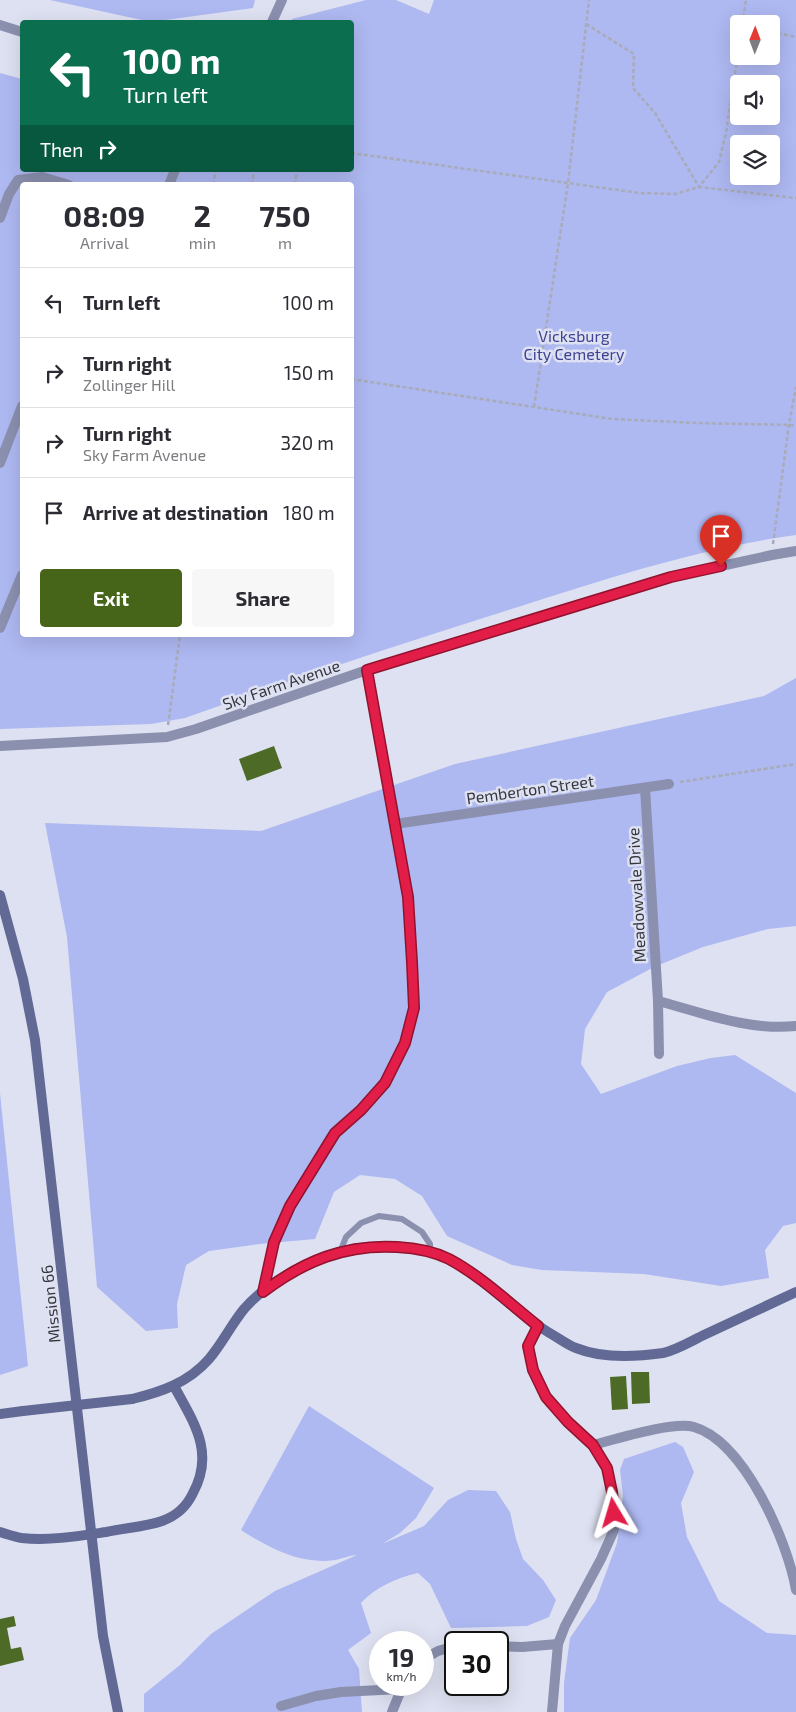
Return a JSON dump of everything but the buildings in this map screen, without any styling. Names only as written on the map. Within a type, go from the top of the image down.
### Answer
[{"type":"street","points":[[273,20],[282,0]]},
{"type":"street","points":[[0,25],[20,31]]},
{"type":"street","points":[[0,218],[9,194],[18,180],[42,177],[58,182]]},
{"type":"street","points":[[0,463],[20,411]]},
{"type":"street","name":"Sky Farm Avenue","points":[[0,746],[167,737],[196,729],[367,670],[671,577],[796,551]]},
{"type":"street","points":[[0,628],[20,579]]},
{"type":"street","points":[[263,1292],[274,1242],[290,1206],[335,1133],[361,1110],[385,1083],[405,1043],[414,1008],[408,897],[367,670]]},
{"type":"street","name":"Pemberton Street","points":[[396,824],[669,784]]},
{"type":"street","name":"Meadowvale Drive","points":[[645,788],[658,1001],[659,1054]]},
{"type":"street","name":"Mission 66","points":[[0,895],[24,979],[35,1040],[103,1636],[118,1712]]},
{"type":"street","points":[[658,1001],[740,1023],[770,1028],[796,1026]]},
{"type":"street","points":[[0,1414],[132,1399],[154,1394],[174,1386],[188,1378],[208,1360],[245,1308],[284,1276],[302,1266],[340,1252],[360,1248],[384,1246],[410,1248],[447,1258],[466,1269],[538,1326],[576,1348],[616,1356],[666,1352],[796,1292]]},
{"type":"street","points":[[538,1326],[528,1346],[533,1370],[546,1397],[568,1422],[593,1445],[607,1468],[614,1513],[614,1530],[601,1559],[565,1626],[558,1644],[552,1712]]},
{"type":"street","points":[[0,1532],[21,1538],[49,1538],[91,1534],[162,1521],[184,1507],[192,1497],[202,1472],[202,1444],[174,1386]]},
{"type":"street","points":[[593,1445],[681,1426],[693,1427],[708,1433],[728,1448],[756,1486],[780,1537],[794,1578],[796,1590]]},
{"type":"street","points":[[509,1646],[558,1644]]},
{"type":"street","points":[[281,1706],[316,1696],[369,1690]]},
{"type":"street","points":[[392,1712],[398,1696]]},
{"type":"street","points":[[398,1712],[401,1696]]},
{"type":"lane","points":[[340,1252],[346,1237],[361,1223],[379,1216],[402,1218],[422,1232],[430,1244],[430,1252]]},
{"type":"path","points":[[534,407],[568,183],[589,0]]},
{"type":"path","points":[[744,15],[746,0]]},
{"type":"path","points":[[586,24],[634,54],[633,88],[655,113],[699,187]]},
{"type":"path","points":[[780,34],[796,37]]},
{"type":"path","points":[[699,187],[719,162],[726,133],[736,65]]},
{"type":"path","points":[[354,153],[640,193],[675,194],[699,187],[796,198]]},
{"type":"path","points":[[354,378],[612,419],[796,425]]},
{"type":"path","points":[[772,555],[789,424],[796,387]]},
{"type":"path","points":[[167,737],[180,637]]},
{"type":"path","points":[[669,784],[796,764]]},
{"type":"green space","points":[[50,0],[255,0],[253,8],[166,20],[142,20]]},
{"type":"green space","name":"Vicksburg City Cemetery","points":[[366,0],[396,0],[429,14],[434,0],[796,0],[796,535],[690,556],[621,575],[392,647],[185,718],[151,724],[0,729],[0,73],[20,78],[20,172],[354,172],[354,20],[291,20]]},
{"type":"green space","points":[[796,678],[796,926],[768,929],[703,947],[654,967],[607,992],[585,1029],[581,1064],[601,1094],[677,1066],[711,1058],[735,1055],[796,1093],[796,1223],[783,1226],[765,1250],[769,1278],[721,1286],[644,1274],[542,1270],[512,1265],[447,1236],[422,1196],[395,1179],[360,1175],[334,1192],[315,1239],[209,1251],[186,1265],[177,1304],[178,1328],[146,1331],[97,1287],[67,937],[45,823],[261,831],[455,764],[764,696]]},
{"type":"green space","points":[[0,1093],[28,1366],[0,1375]]},
{"type":"green space","points":[[309,1406],[434,1488],[416,1518],[400,1533],[382,1544],[424,1526],[448,1500],[468,1490],[496,1491],[510,1512],[523,1559],[543,1580],[556,1600],[549,1617],[527,1626],[451,1628],[430,1584],[418,1573],[387,1584],[373,1592],[361,1603],[370,1631],[369,1634],[348,1650],[359,1669],[362,1712],[144,1712],[144,1694],[180,1665],[211,1634],[275,1591],[357,1555],[335,1560],[309,1560],[285,1554],[241,1530]]},
{"type":"green space","points":[[675,1442],[683,1447],[694,1472],[681,1503],[687,1537],[719,1601],[767,1633],[796,1635],[796,1712],[564,1712],[564,1683],[570,1638],[596,1600],[617,1543],[623,1496],[620,1470],[624,1459]]},
{"type":"route","points":[[614,1513],[607,1468],[593,1445],[568,1422],[546,1397],[533,1370],[528,1346],[538,1326],[466,1269],[447,1258],[410,1248],[384,1246],[360,1248],[340,1252],[302,1266],[284,1276],[263,1292],[274,1242],[290,1206],[335,1133],[361,1110],[385,1083],[405,1043],[414,1008],[408,897],[367,670],[671,577],[721,566]]}]
